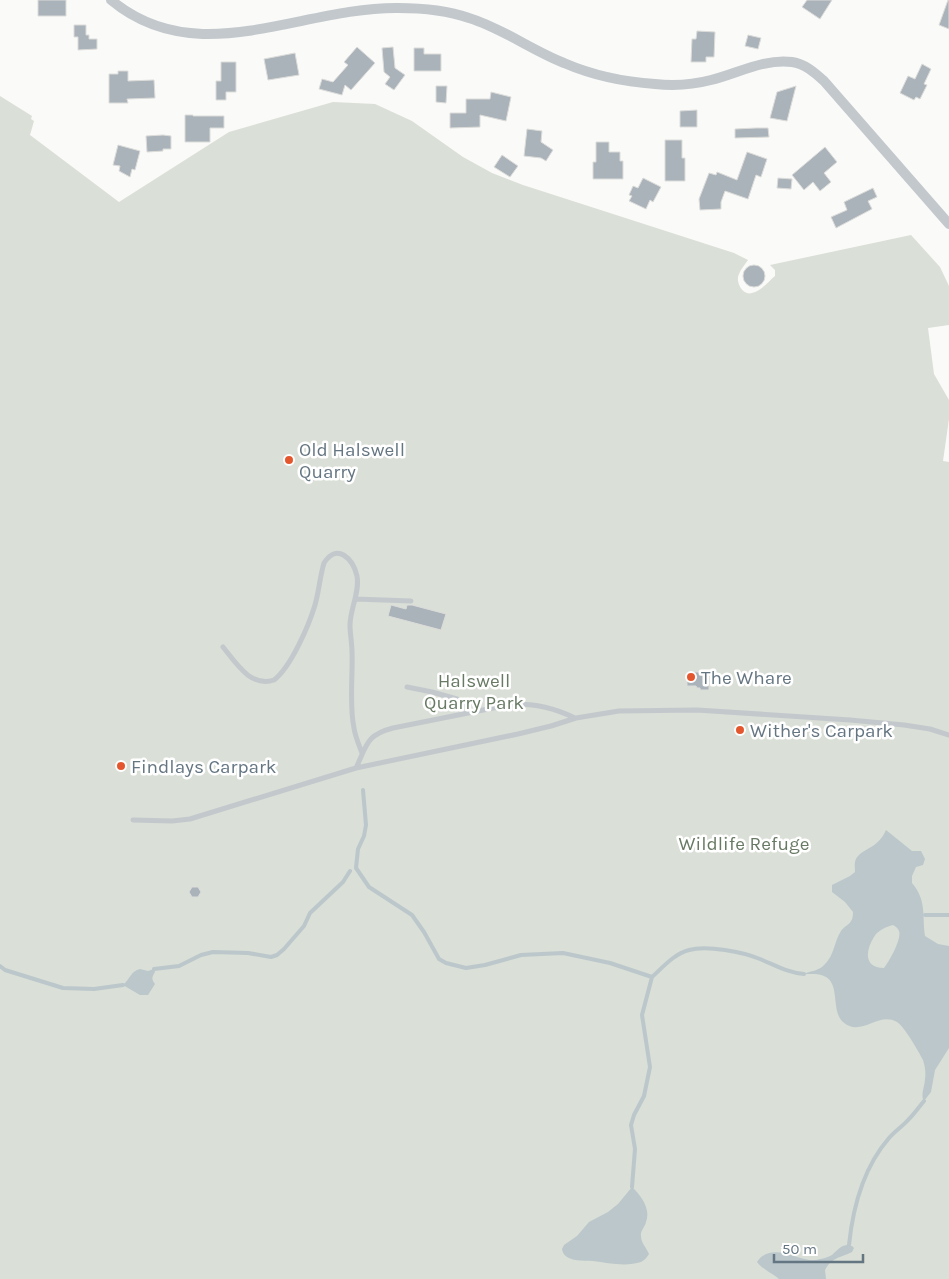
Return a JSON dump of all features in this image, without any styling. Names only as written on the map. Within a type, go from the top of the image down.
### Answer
[{"type":"street","points":[[111,0],[131,15],[146,23],[195,35],[238,33],[337,13],[364,10],[395,8],[452,13],[501,31],[546,56],[580,69],[609,77],[654,84],[677,86],[696,84],[773,63],[790,62],[799,64],[824,80],[949,224]]},
{"type":"lane","points":[[223,647],[240,667],[254,679],[261,682],[274,680],[283,671],[304,633],[315,606],[321,572],[328,556],[338,553],[347,557],[356,572],[358,584],[350,624],[354,729],[362,753]]},
{"type":"lane","points":[[355,599],[411,601]]},
{"type":"lane","points":[[408,687],[457,699],[470,712]]},
{"type":"lane","points":[[356,768],[369,740],[381,731],[513,704],[527,704],[557,709],[576,718]]},
{"type":"lane","points":[[133,820],[172,822],[190,819],[356,768],[534,730],[576,718],[620,711],[697,710],[877,723],[930,729],[949,734]]},
{"type":"green space","name":"Halswell Quarry Park","points":[[0,96],[32,116],[31,119],[34,121],[30,135],[119,202],[229,132],[333,102],[375,104],[412,121],[463,157],[492,173],[523,185],[734,253],[748,260],[740,272],[738,280],[742,290],[748,293],[758,290],[775,276],[775,270],[770,265],[911,235],[940,267],[949,286],[949,325],[928,328],[934,374],[949,400],[949,419],[943,461],[949,462],[949,1279],[0,1279]]},
{"type":"shaded area","points":[[886,830],[912,851],[921,851],[925,859],[923,865],[916,867],[912,876],[912,883],[922,902],[925,936],[938,944],[949,946],[949,1048],[935,1070],[931,1092],[924,1101],[925,1067],[923,1060],[900,1024],[890,1019],[876,1021],[863,1026],[850,1026],[839,1017],[833,986],[830,981],[821,975],[804,974],[820,968],[826,963],[832,954],[841,931],[852,919],[853,912],[845,902],[832,892],[832,885],[855,872],[855,862],[859,855],[875,845]],"holes":[[[893,925],[899,930],[897,945],[884,968],[877,967],[868,958],[871,942],[880,931]]]},
{"type":"shaded area","points":[[140,969],[148,971],[154,969],[155,972],[152,978],[155,984],[148,995],[140,995],[123,985],[133,973]]},
{"type":"shaded area","points":[[632,1187],[642,1198],[647,1212],[646,1222],[641,1234],[642,1241],[649,1254],[646,1258],[641,1262],[611,1264],[575,1260],[565,1256],[562,1249],[564,1245],[577,1236],[589,1222],[608,1212],[618,1204]]},
{"type":"shaded area","points":[[847,1245],[854,1248],[852,1252],[830,1263],[825,1270],[826,1279],[779,1279],[757,1262],[763,1256],[778,1252],[816,1260],[831,1256],[841,1247]]},
{"type":"building","points":[[38,0],[66,0],[66,16],[38,16]]},
{"type":"building","points":[[807,0],[832,0],[820,19],[802,7]]},
{"type":"building","points":[[949,0],[949,29],[939,25]]},
{"type":"building","points":[[74,25],[86,25],[86,35],[89,35],[89,39],[97,39],[97,49],[78,50],[78,37],[74,37]]},
{"type":"building","points":[[697,31],[715,32],[714,57],[706,57],[706,62],[691,62],[692,39],[696,39]]},
{"type":"building","points":[[748,35],[761,38],[758,49],[745,46]]},
{"type":"building","points":[[357,47],[375,63],[351,90],[345,85],[342,95],[319,89],[322,79],[333,82],[348,65],[344,62]]},
{"type":"building","points":[[393,47],[395,68],[405,75],[394,90],[385,84],[390,77],[384,72],[382,48]]},
{"type":"building","points":[[414,48],[424,48],[424,54],[441,54],[441,71],[414,71]]},
{"type":"building","points":[[295,53],[299,75],[268,80],[264,59]]},
{"type":"building","points":[[221,62],[236,62],[236,92],[226,92],[226,100],[216,100],[216,81],[221,81]]},
{"type":"building","points":[[922,64],[931,69],[924,84],[927,85],[920,99],[916,97],[914,100],[900,93],[908,76],[915,79]]},
{"type":"building","points":[[118,71],[128,71],[128,81],[154,80],[155,98],[127,99],[128,103],[109,103],[109,74],[118,74]]},
{"type":"building","points":[[436,86],[447,86],[446,103],[436,102]]},
{"type":"building","points":[[796,86],[787,121],[770,118],[777,92]]},
{"type":"building","points":[[491,92],[511,97],[506,121],[480,115],[480,127],[450,128],[450,113],[466,113],[466,99],[490,99]]},
{"type":"building","points":[[697,110],[697,127],[680,127],[680,111]]},
{"type":"building","points":[[185,115],[224,116],[224,128],[210,128],[210,142],[185,142]]},
{"type":"building","points":[[768,128],[769,137],[735,138],[735,129]]},
{"type":"building","points":[[527,129],[542,131],[541,142],[553,150],[546,161],[541,158],[524,156]]},
{"type":"building","points":[[146,136],[171,136],[171,149],[147,152]]},
{"type":"building","points":[[665,140],[682,140],[682,158],[685,158],[685,181],[665,181]]},
{"type":"building","points":[[596,142],[609,142],[609,152],[620,152],[620,161],[623,161],[623,179],[593,179],[593,162],[596,162]]},
{"type":"building","points":[[118,145],[140,151],[135,170],[132,169],[130,177],[119,171],[120,166],[113,165]]},
{"type":"building","points":[[825,147],[837,162],[824,173],[831,182],[820,191],[813,182],[804,190],[792,175]]},
{"type":"building","points":[[747,152],[767,159],[761,177],[756,175],[748,199],[725,191],[721,202],[721,209],[700,210],[699,199],[709,173],[716,175],[717,172],[737,180]]},
{"type":"building","points":[[502,155],[518,166],[510,177],[494,167]]},
{"type":"building","points":[[643,178],[661,187],[653,202],[650,200],[646,209],[629,201],[632,196],[629,195],[633,186],[638,188]]},
{"type":"building","points":[[778,178],[792,179],[791,189],[777,188]]},
{"type":"building","points":[[873,188],[877,197],[868,201],[872,209],[836,228],[831,217],[847,210],[844,202]]},
{"type":"building","points":[[754,265],[762,268],[765,276],[762,284],[754,287],[746,284],[743,276],[746,268]]},
{"type":"building","points":[[391,605],[406,609],[407,605],[412,605],[446,614],[441,630],[388,616]]},
{"type":"building","name":"The Whare","points":[[687,672],[709,672],[709,690],[700,690],[696,686],[687,686]]},
{"type":"building","points":[[192,887],[198,887],[201,892],[198,897],[192,897],[189,892]]},
{"type":"waterway","points":[[363,790],[366,825],[364,836],[358,849],[356,868],[369,887],[412,915],[439,959],[446,963],[466,968],[521,955],[563,953],[610,963],[652,977],[642,1015],[650,1067],[644,1096],[631,1125],[635,1149],[632,1187]]},
{"type":"waterway","points":[[154,969],[179,966],[201,955],[213,952],[248,953],[271,957],[277,955],[304,926],[310,913],[343,882],[350,871]]},
{"type":"waterway","points":[[925,915],[949,915]]},
{"type":"waterway","points":[[652,977],[678,954],[689,950],[705,948],[744,954],[787,970],[804,974]]},
{"type":"waterway","points":[[0,966],[5,970],[63,988],[94,989],[123,985]]},
{"type":"waterway","points":[[849,1245],[853,1216],[861,1188],[872,1162],[889,1138],[907,1122],[924,1101]]},
{"type":"place","name":"Old Halswell Quarry","points":[[289,460]]},
{"type":"place","name":"The Whare","points":[[691,677]]},
{"type":"place","name":"Wither's Carpark","points":[[740,730]]},
{"type":"place","name":"Findlays Carpark","points":[[121,766]]},
{"type":"park label","name":"Wildlife Refuge","points":[[744,843]]}]
